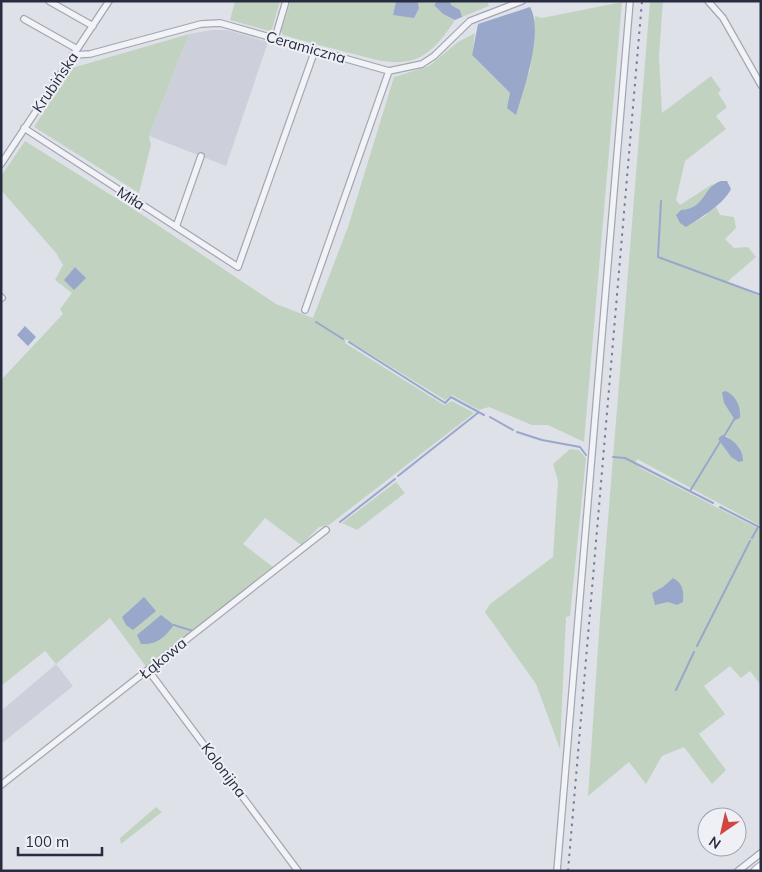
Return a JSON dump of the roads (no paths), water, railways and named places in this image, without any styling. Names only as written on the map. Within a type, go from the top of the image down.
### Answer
[{"type":"main road","points":[[756,871],[761,867]]},
{"type":"street","points":[[49,1],[93,26]]},
{"type":"street","name":"Krubińska","points":[[1,164],[110,1]]},
{"type":"street","points":[[274,38],[286,1]]},
{"type":"street","name":"Ceramiczna","points":[[73,55],[108,49],[202,24],[220,22],[390,70],[422,64],[434,56],[470,21],[522,1]]},
{"type":"street","points":[[557,871],[630,1]]},
{"type":"street","points":[[708,1],[722,18],[761,85]]},
{"type":"street","points":[[24,19],[77,49]]},
{"type":"street","name":"Miła","points":[[24,128],[238,267],[315,50]]},
{"type":"street","points":[[305,310],[390,70]]},
{"type":"street","points":[[176,227],[201,156]]},
{"type":"street","name":"Łąkowa","points":[[1,786],[326,530]]},
{"type":"street","name":"Kolonijna","points":[[148,670],[298,871]]},
{"type":"street","points":[[738,871],[761,853]]},
{"type":"water","points":[[396,1],[418,1],[419,8],[414,18],[393,15]]},
{"type":"water","points":[[437,1],[450,1],[451,5],[460,10],[462,17],[455,20],[443,14],[434,5]]},
{"type":"water","points":[[530,7],[534,17],[534,45],[528,76],[516,115],[507,108],[510,93],[472,55],[478,24]]},
{"type":"water","points":[[721,181],[727,181],[731,189],[728,195],[711,210],[686,227],[680,223],[676,215],[681,210],[700,202],[710,188]]},
{"type":"water","points":[[75,267],[86,278],[74,290],[64,280]]},
{"type":"water","points":[[25,326],[36,337],[28,346],[17,335]]},
{"type":"water","points":[[726,391],[737,402],[740,409],[740,418],[735,420],[724,403],[722,392]]},
{"type":"water","points":[[722,435],[737,445],[743,456],[743,461],[739,462],[731,457],[718,439]]},
{"type":"water","points":[[673,578],[679,582],[682,588],[683,602],[677,605],[668,602],[655,605],[652,593],[663,587]]},
{"type":"water","points":[[144,597],[156,611],[133,630],[126,625],[122,617]]},
{"type":"water","points":[[161,615],[174,625],[160,640],[141,644],[137,635]]},
{"type":"waterway","points":[[661,201],[658,257],[761,295]]},
{"type":"waterway","points":[[316,322],[343,339]]},
{"type":"waterway","points":[[349,342],[445,403],[451,397],[484,415]]},
{"type":"waterway","points":[[398,476],[479,412]]},
{"type":"waterway","points":[[490,417],[513,430]]},
{"type":"waterway","points":[[723,438],[735,418]]},
{"type":"waterway","points":[[517,432],[542,440],[580,447],[586,455]]},
{"type":"waterway","points":[[690,491],[720,442]]},
{"type":"waterway","points":[[613,457],[625,458],[713,503]]},
{"type":"waterway","points":[[340,522],[395,479]]},
{"type":"waterway","points":[[720,507],[761,528]]},
{"type":"waterway","points":[[752,538],[758,527]]},
{"type":"waterway","points":[[697,646],[750,541]]},
{"type":"waterway","points":[[174,625],[193,631]]},
{"type":"waterway","points":[[676,690],[694,652]]},
{"type":"railway","points":[[568,871],[642,1]]}]
